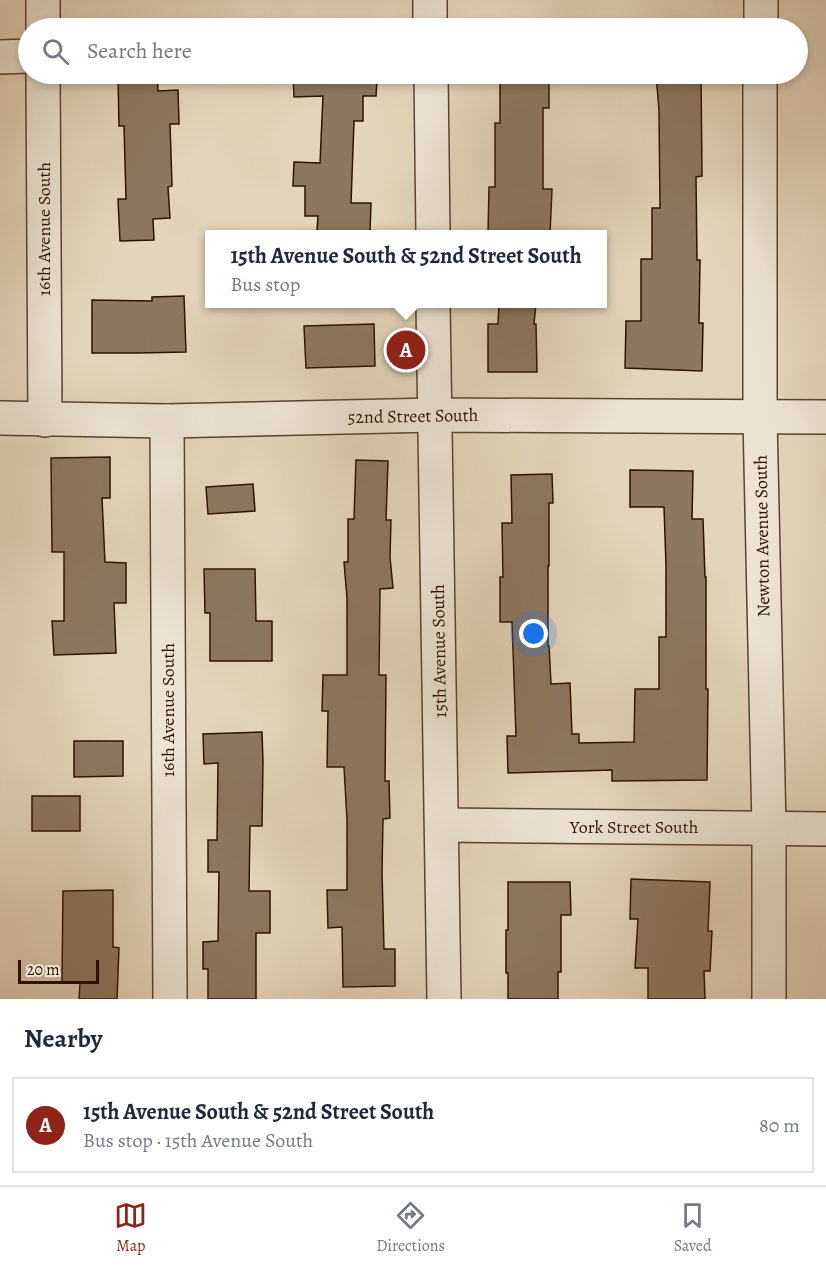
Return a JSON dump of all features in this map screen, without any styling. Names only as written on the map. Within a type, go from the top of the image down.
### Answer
[{"type":"street","points":[[43,0],[43,18]]},
{"type":"street","points":[[430,0],[430,18]]},
{"type":"street","points":[[760,18],[761,0]]},
{"type":"street","points":[[0,57],[18,56]]},
{"type":"street","name":"16th Avenue South","points":[[44,84],[45,420]]},
{"type":"street","points":[[431,84],[433,230]]},
{"type":"street","name":"Newton Avenue South","points":[[760,84],[760,417],[769,828],[769,999]]},
{"type":"street","name":"15th Avenue South","points":[[434,308],[444,999]]},
{"type":"street","name":"52nd Street South","points":[[0,418],[167,421],[435,414],[826,417]]},
{"type":"street","name":"16th Avenue South","points":[[167,421],[170,999]]},
{"type":"street","name":"York Street South","points":[[442,825],[826,829]]},
{"type":"building","points":[[118,84],[158,84],[158,91],[178,90],[179,124],[170,124],[172,186],[168,187],[170,218],[153,219],[154,240],[120,241],[118,199],[126,199],[124,126],[119,126]]},
{"type":"building","points":[[293,84],[377,84],[376,96],[363,96],[363,121],[354,121],[351,203],[371,203],[370,230],[317,230],[318,216],[305,216],[305,186],[293,186],[294,162],[320,163],[323,96],[294,97]]},
{"type":"building","points":[[500,84],[549,84],[549,108],[543,108],[543,189],[552,189],[550,230],[488,230],[489,187],[495,187],[495,123],[500,123]]},
{"type":"building","points":[[657,84],[701,84],[702,176],[696,177],[697,260],[700,260],[699,323],[703,323],[702,371],[625,368],[626,321],[641,321],[641,259],[652,259],[652,208],[660,208]]},
{"type":"building","points":[[184,296],[186,352],[92,353],[92,300],[152,301],[152,297]]},
{"type":"building","points":[[499,308],[536,308],[534,324],[536,324],[537,372],[488,372],[488,324],[498,324]]},
{"type":"building","points":[[374,324],[375,366],[306,368],[304,326]]},
{"type":"building","points":[[110,457],[110,498],[102,498],[105,562],[126,563],[126,603],[114,603],[116,653],[54,655],[52,621],[64,621],[64,552],[52,552],[51,458]]},
{"type":"building","points":[[356,460],[388,461],[386,520],[391,520],[390,557],[393,588],[380,589],[379,675],[386,675],[385,781],[389,781],[390,818],[383,819],[384,949],[395,949],[395,986],[343,987],[342,927],[328,928],[327,890],[347,890],[347,820],[344,767],[327,767],[328,711],[322,711],[323,675],[347,675],[347,598],[344,562],[348,562],[348,519],[354,519]]},
{"type":"building","points":[[630,470],[693,471],[692,519],[703,519],[706,577],[707,780],[612,781],[612,770],[508,773],[507,736],[516,736],[512,622],[500,622],[500,577],[503,577],[502,523],[512,523],[511,475],[552,474],[553,503],[549,503],[548,646],[551,684],[570,683],[572,734],[579,734],[579,743],[634,742],[635,689],[659,689],[659,637],[666,637],[664,507],[630,507]]},
{"type":"building","points":[[253,484],[255,511],[208,514],[206,487]]},
{"type":"building","points":[[204,569],[255,569],[256,621],[272,621],[272,661],[210,661],[210,613],[205,613]]},
{"type":"building","points":[[262,732],[262,826],[250,826],[249,891],[270,891],[270,933],[256,933],[256,999],[208,999],[208,969],[203,969],[203,942],[218,941],[219,872],[208,872],[208,840],[217,840],[218,763],[204,764],[203,734]]},
{"type":"building","points":[[74,741],[123,741],[123,776],[74,777]]},
{"type":"building","points":[[32,796],[80,796],[80,831],[32,831]]},
{"type":"building","points":[[631,879],[710,882],[708,931],[712,931],[710,971],[704,971],[705,999],[648,999],[648,968],[635,968],[638,919],[630,919]]},
{"type":"building","points":[[508,882],[570,882],[571,915],[561,915],[561,972],[558,972],[558,999],[508,999],[506,930],[508,930]]},
{"type":"building","points":[[113,890],[113,947],[119,948],[117,999],[79,999],[80,983],[62,982],[63,891]]},
{"type":"place","name":"15th Avenue South & 52nd Street South","points":[[406,350]]}]
